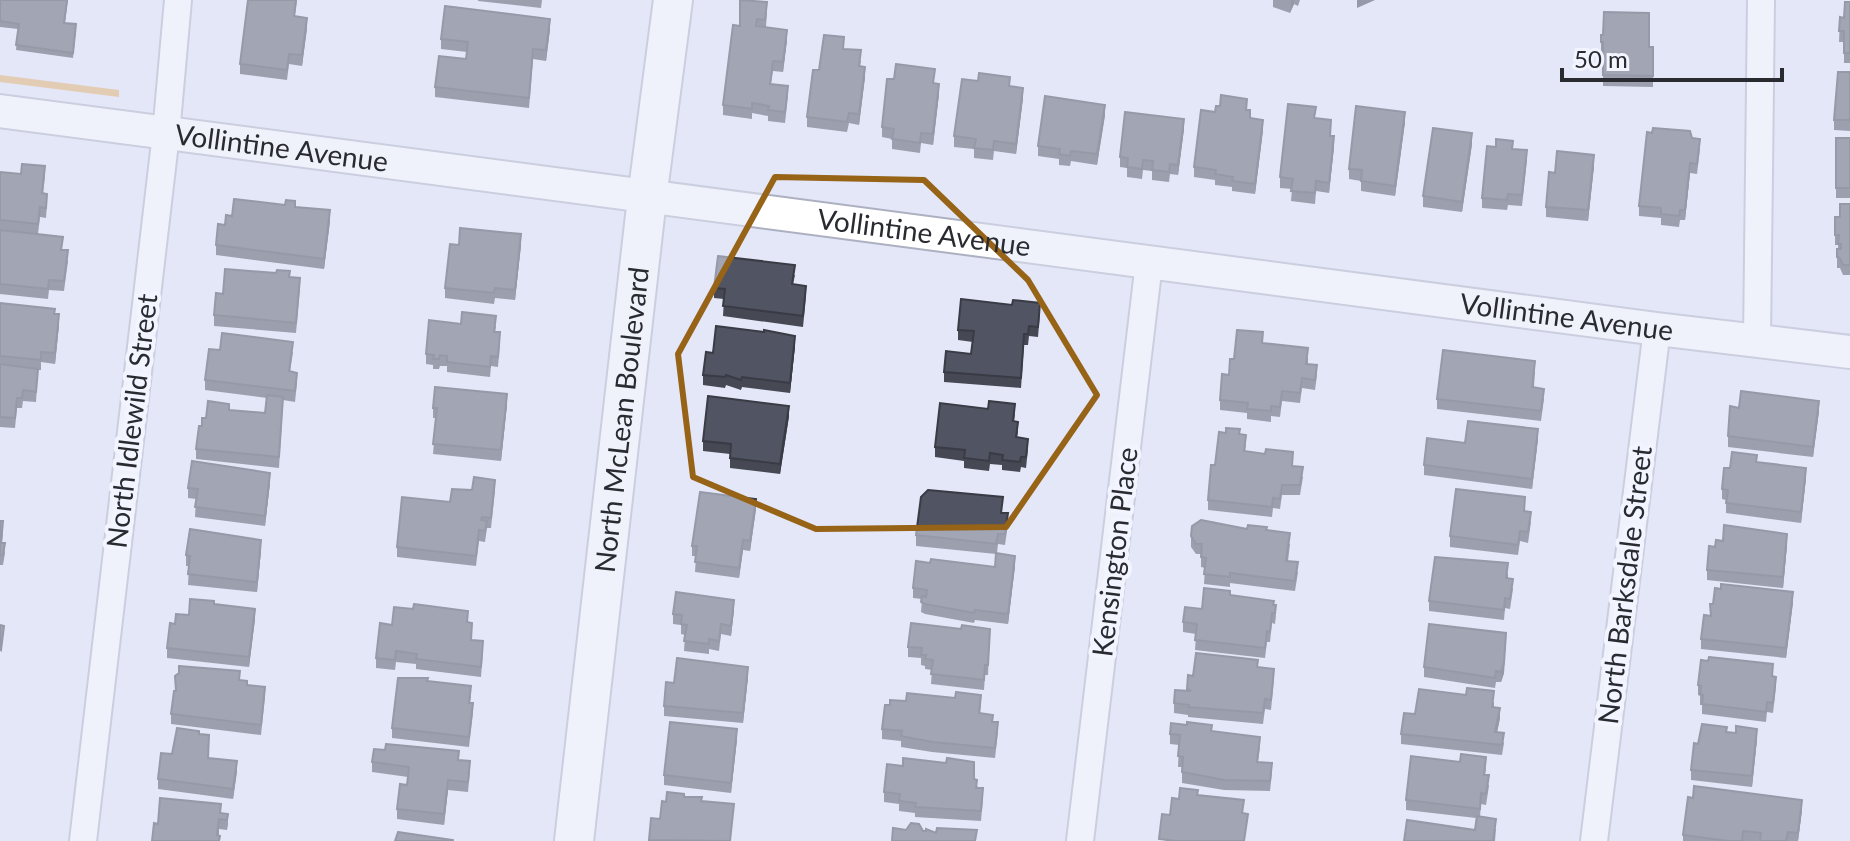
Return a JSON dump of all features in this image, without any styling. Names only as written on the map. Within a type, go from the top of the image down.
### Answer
[{"type":"main road","name":"North McLean Boulevard","points":[[574,841],[647,198],[673,0]]},
{"type":"street","name":"North Idlewild Street","points":[[83,841],[166,134],[178,0]]},
{"type":"street","points":[[1757,341],[1761,0]]},
{"type":"street","name":"Vollintine Avenue","points":[[0,111],[647,198],[1850,352]]},
{"type":"street","name":"Kensington Place","points":[[1080,841],[1149,263]]},
{"type":"street","name":"North Barksdale Street","points":[[1594,841],[1657,329]]},
{"type":"highlighted area","points":[[775,177],[924,180],[1028,280],[1097,395],[1006,527],[816,529],[693,477],[678,354]]},
{"type":"shaded area","points":[[0,75],[119,90],[119,97],[0,82]]},
{"type":"building","points":[[0,0],[67,0],[64,23],[76,24],[73,53],[16,45],[19,24],[0,21]]},
{"type":"building","points":[[248,0],[296,0],[294,16],[307,18],[302,55],[289,54],[287,70],[240,64]]},
{"type":"building","points":[[740,0],[767,2],[765,20],[757,19],[756,26],[787,30],[783,62],[773,61],[770,84],[788,86],[785,112],[768,110],[769,106],[752,103],[752,109],[723,105],[733,25],[740,26]]},
{"type":"building","points":[[1845,2],[1850,2],[1850,53],[1844,53],[1844,31],[1839,31]]},
{"type":"building","points":[[445,6],[550,19],[546,50],[533,49],[529,98],[435,87],[439,56],[466,59],[468,42],[441,39]]},
{"type":"building","points":[[1604,12],[1649,13],[1653,76],[1603,75],[1601,35]]},
{"type":"building","points":[[824,35],[844,37],[843,49],[861,50],[859,66],[865,67],[859,114],[849,113],[847,122],[807,117],[813,70],[819,70]]},
{"type":"building","points":[[896,64],[935,69],[933,83],[939,84],[933,134],[921,133],[920,143],[892,139],[894,129],[882,127],[887,79],[894,79]]},
{"type":"building","points":[[1838,72],[1850,72],[1850,120],[1834,120]]},
{"type":"building","points":[[979,73],[1010,77],[1009,86],[1023,88],[1016,144],[994,141],[993,150],[974,148],[976,139],[954,136],[962,79],[978,81]]},
{"type":"building","points":[[1221,95],[1247,99],[1246,110],[1250,110],[1250,118],[1263,120],[1255,184],[1232,181],[1233,177],[1215,174],[1216,170],[1194,167],[1201,110],[1215,112],[1216,106],[1220,106]]},
{"type":"building","points":[[1045,96],[1105,105],[1097,154],[1071,151],[1070,156],[1059,154],[1060,149],[1038,146]]},
{"type":"building","points":[[1288,104],[1316,107],[1314,118],[1331,120],[1330,136],[1334,136],[1329,183],[1316,181],[1315,193],[1291,191],[1293,179],[1280,177]]},
{"type":"building","points":[[1356,106],[1405,112],[1395,186],[1361,181],[1362,170],[1349,169]]},
{"type":"building","points":[[1125,112],[1184,119],[1178,165],[1170,164],[1169,172],[1152,170],[1153,161],[1143,160],[1142,169],[1127,167],[1128,158],[1120,157]]},
{"type":"building","points":[[1433,128],[1472,133],[1462,202],[1423,196]]},
{"type":"building","points":[[1653,128],[1690,131],[1692,138],[1700,139],[1697,164],[1690,163],[1685,210],[1680,210],[1679,216],[1661,214],[1661,208],[1639,206],[1647,132],[1652,133]]},
{"type":"building","points":[[1836,138],[1850,138],[1850,188],[1836,188]]},
{"type":"building","points":[[1496,139],[1513,141],[1512,149],[1527,150],[1522,195],[1508,194],[1507,200],[1482,198],[1487,146],[1496,147]]},
{"type":"building","points":[[1557,151],[1594,155],[1588,210],[1546,207],[1549,172],[1555,173]]},
{"type":"building","points":[[22,164],[45,166],[42,193],[47,194],[46,208],[40,207],[38,224],[0,220],[0,172],[21,174]]},
{"type":"building","points":[[234,199],[285,205],[286,200],[295,201],[295,207],[330,210],[324,259],[216,245],[218,224],[225,225],[226,215],[232,216]]},
{"type":"building","points":[[1840,204],[1850,204],[1850,265],[1843,265],[1837,257],[1841,244],[1838,244],[1839,235],[1835,235],[1835,217],[1840,217]]},
{"type":"building","points":[[460,228],[521,234],[515,290],[495,288],[494,293],[445,288],[450,244],[459,245]]},
{"type":"building","points":[[0,230],[63,237],[61,250],[68,250],[64,281],[49,280],[48,289],[0,284]]},
{"type":"building","points":[[718,256],[795,265],[792,284],[806,286],[803,316],[723,306],[725,289],[714,288]]},
{"type":"building","points":[[225,269],[276,273],[277,270],[290,271],[289,277],[300,278],[296,323],[214,315],[216,293],[223,294]]},
{"type":"building","points":[[961,299],[1012,305],[1013,300],[1040,303],[1038,327],[1029,326],[1028,334],[1024,334],[1021,378],[944,372],[946,351],[971,354],[974,331],[958,330]]},
{"type":"building","points":[[0,303],[55,309],[54,314],[59,314],[55,353],[41,352],[41,360],[0,356]]},
{"type":"building","points":[[462,312],[496,316],[494,332],[500,332],[498,357],[491,356],[490,367],[447,362],[447,356],[440,355],[439,359],[433,359],[434,355],[426,354],[429,320],[461,324]]},
{"type":"building","points":[[716,326],[795,336],[790,383],[703,375],[706,352],[713,353]]},
{"type":"building","points":[[1237,330],[1263,332],[1262,343],[1308,348],[1306,364],[1317,365],[1315,380],[1302,378],[1300,393],[1282,391],[1280,407],[1271,406],[1271,411],[1247,409],[1248,403],[1220,400],[1222,374],[1229,375]]},
{"type":"building","points":[[222,333],[293,342],[289,371],[297,373],[295,391],[205,380],[209,349],[220,350]]},
{"type":"building","points":[[1443,350],[1535,361],[1532,387],[1544,389],[1541,411],[1437,399]]},
{"type":"building","points":[[0,364],[38,369],[36,392],[23,390],[22,398],[17,398],[15,418],[0,417]]},
{"type":"building","points":[[435,387],[507,394],[501,450],[433,444],[437,408],[433,408]]},
{"type":"building","points":[[1741,391],[1819,401],[1813,447],[1728,436],[1730,406],[1739,408]]},
{"type":"building","points":[[267,395],[283,397],[279,457],[196,449],[199,426],[202,426],[202,418],[206,418],[208,401],[229,404],[229,410],[265,413]]},
{"type":"building","points":[[708,396],[789,406],[780,464],[730,458],[731,444],[703,441]]},
{"type":"building","points":[[989,401],[1015,404],[1013,421],[1018,422],[1016,437],[1028,439],[1026,457],[1021,457],[1020,462],[1002,460],[1003,455],[990,453],[989,461],[964,458],[965,450],[935,447],[940,403],[988,409]]},
{"type":"building","points":[[1468,421],[1538,429],[1532,479],[1424,465],[1427,438],[1465,443]]},
{"type":"building","points":[[1226,428],[1240,429],[1239,434],[1246,435],[1244,451],[1265,454],[1266,449],[1293,452],[1292,466],[1303,467],[1300,485],[1282,485],[1280,499],[1273,498],[1272,507],[1208,500],[1211,465],[1215,465],[1219,432],[1226,433]]},
{"type":"building","points":[[1732,452],[1757,455],[1756,462],[1806,468],[1801,512],[1726,503],[1728,490],[1722,489],[1724,468],[1730,468]]},
{"type":"building","points":[[192,461],[270,473],[265,516],[195,507],[198,489],[188,488]]},
{"type":"building","points":[[474,477],[495,480],[491,518],[482,517],[481,520],[487,521],[485,531],[479,530],[476,556],[397,547],[402,497],[450,502],[452,489],[472,490]]},
{"type":"building","points":[[1456,489],[1525,497],[1524,511],[1531,512],[1528,532],[1520,531],[1518,545],[1450,536]]},
{"type":"building","points":[[928,490],[1003,497],[1001,513],[1008,513],[1005,534],[998,534],[996,544],[916,535],[921,497]]},
{"type":"building","points":[[700,492],[756,499],[750,541],[743,540],[739,568],[695,562],[697,546],[692,546]]},
{"type":"building","points":[[1201,520],[1247,529],[1248,525],[1267,527],[1266,530],[1290,533],[1286,561],[1298,562],[1295,581],[1230,573],[1230,577],[1204,574],[1206,558],[1201,557],[1202,544],[1196,544],[1191,536],[1192,526]]},
{"type":"building","points":[[0,521],[3,521],[1,543],[5,543],[3,555],[0,555]]},
{"type":"building","points":[[1724,525],[1787,534],[1783,577],[1707,570],[1709,546],[1715,547],[1716,540],[1723,541]]},
{"type":"building","points":[[190,529],[261,540],[257,582],[188,574],[190,556],[186,555]]},
{"type":"building","points":[[996,553],[1015,556],[1008,614],[975,610],[974,613],[925,604],[921,602],[927,590],[913,588],[916,561],[930,563],[931,559],[995,567]]},
{"type":"building","points":[[1435,557],[1508,563],[1506,578],[1513,579],[1510,599],[1505,598],[1504,610],[1429,601]]},
{"type":"building","points":[[1721,584],[1793,592],[1786,648],[1701,639],[1704,615],[1711,616],[1710,604],[1713,604],[1715,588],[1721,589]]},
{"type":"building","points":[[1204,588],[1274,601],[1275,613],[1272,613],[1265,648],[1195,640],[1197,624],[1183,622],[1185,607],[1202,609]]},
{"type":"building","points":[[676,592],[734,600],[731,626],[721,624],[719,641],[709,639],[709,644],[684,641],[687,625],[681,624],[682,615],[673,614]]},
{"type":"building","points":[[190,599],[255,609],[249,657],[167,648],[170,623],[175,624],[176,614],[189,615]]},
{"type":"building","points":[[414,604],[468,611],[467,622],[472,623],[471,640],[483,641],[481,667],[416,659],[417,654],[396,651],[395,660],[376,658],[380,623],[392,625],[394,607],[413,609]]},
{"type":"building","points":[[911,623],[990,629],[984,680],[931,674],[933,660],[921,655],[922,648],[908,647]]},
{"type":"building","points":[[1429,624],[1506,633],[1501,672],[1496,671],[1495,678],[1424,667]]},
{"type":"building","points":[[0,625],[4,626],[1,650],[0,649]]},
{"type":"building","points":[[1196,653],[1258,660],[1257,667],[1274,669],[1271,700],[1265,699],[1263,713],[1188,707],[1174,703],[1175,690],[1191,691],[1187,689],[1188,675],[1193,676]]},
{"type":"building","points":[[1709,657],[1773,664],[1772,676],[1776,677],[1773,703],[1767,702],[1766,712],[1702,704],[1703,695],[1698,685],[1701,660],[1708,661]]},
{"type":"building","points":[[677,658],[748,667],[743,713],[664,706],[666,682],[674,683]]},
{"type":"building","points":[[179,666],[240,671],[239,680],[247,681],[247,685],[265,687],[261,725],[171,714]]},
{"type":"building","points":[[398,678],[428,678],[427,681],[471,686],[469,703],[473,703],[469,737],[392,728]]},
{"type":"building","points":[[1467,688],[1494,691],[1492,707],[1500,708],[1495,732],[1504,733],[1502,745],[1401,734],[1404,713],[1415,714],[1419,689],[1466,695]]},
{"type":"building","points":[[956,692],[981,695],[979,713],[993,715],[992,722],[998,722],[995,748],[932,742],[901,736],[902,731],[882,729],[885,705],[890,705],[890,700],[906,701],[907,693],[955,698]]},
{"type":"building","points":[[670,722],[737,729],[731,783],[664,775]]},
{"type":"building","points":[[1187,722],[1212,725],[1211,731],[1260,737],[1257,762],[1272,763],[1270,781],[1224,780],[1182,772],[1183,757],[1178,756],[1180,735],[1170,734],[1171,723],[1187,725]]},
{"type":"building","points":[[1702,724],[1727,727],[1726,732],[1736,733],[1736,726],[1757,729],[1752,776],[1691,770],[1694,743],[1698,744]]},
{"type":"building","points":[[177,728],[209,735],[208,758],[237,761],[233,789],[158,779],[161,753],[172,754]]},
{"type":"building","points":[[386,744],[459,751],[458,760],[470,761],[468,782],[448,780],[444,814],[397,809],[400,784],[407,785],[409,767],[372,762],[374,749],[385,750]]},
{"type":"building","points":[[1461,754],[1486,757],[1484,775],[1489,775],[1486,794],[1481,793],[1480,809],[1406,800],[1411,756],[1460,762]]},
{"type":"building","points":[[903,758],[946,763],[947,758],[974,762],[976,788],[983,788],[981,811],[915,807],[916,803],[899,801],[900,794],[884,792],[887,764],[903,766]]},
{"type":"building","points":[[1694,786],[1802,800],[1798,833],[1788,832],[1786,841],[1760,841],[1761,833],[1743,831],[1742,841],[1683,835],[1688,797],[1693,798]]},
{"type":"building","points":[[1180,788],[1198,790],[1197,795],[1244,800],[1242,813],[1248,814],[1244,841],[1159,839],[1162,814],[1170,815],[1172,798],[1179,799]]},
{"type":"building","points":[[667,792],[684,794],[684,797],[702,797],[701,801],[734,804],[730,841],[649,840],[651,818],[660,819],[662,801],[666,802]]},
{"type":"building","points":[[160,798],[221,804],[220,813],[228,814],[227,820],[219,819],[219,841],[152,841],[154,823],[158,824]]},
{"type":"building","points":[[1477,816],[1496,819],[1493,841],[1404,841],[1407,820],[1475,830]]},
{"type":"building","points":[[911,823],[919,824],[923,831],[926,829],[936,833],[937,828],[977,830],[975,841],[892,841],[893,828],[906,830]]},
{"type":"building","points":[[398,832],[453,840],[453,841],[395,841]]}]
